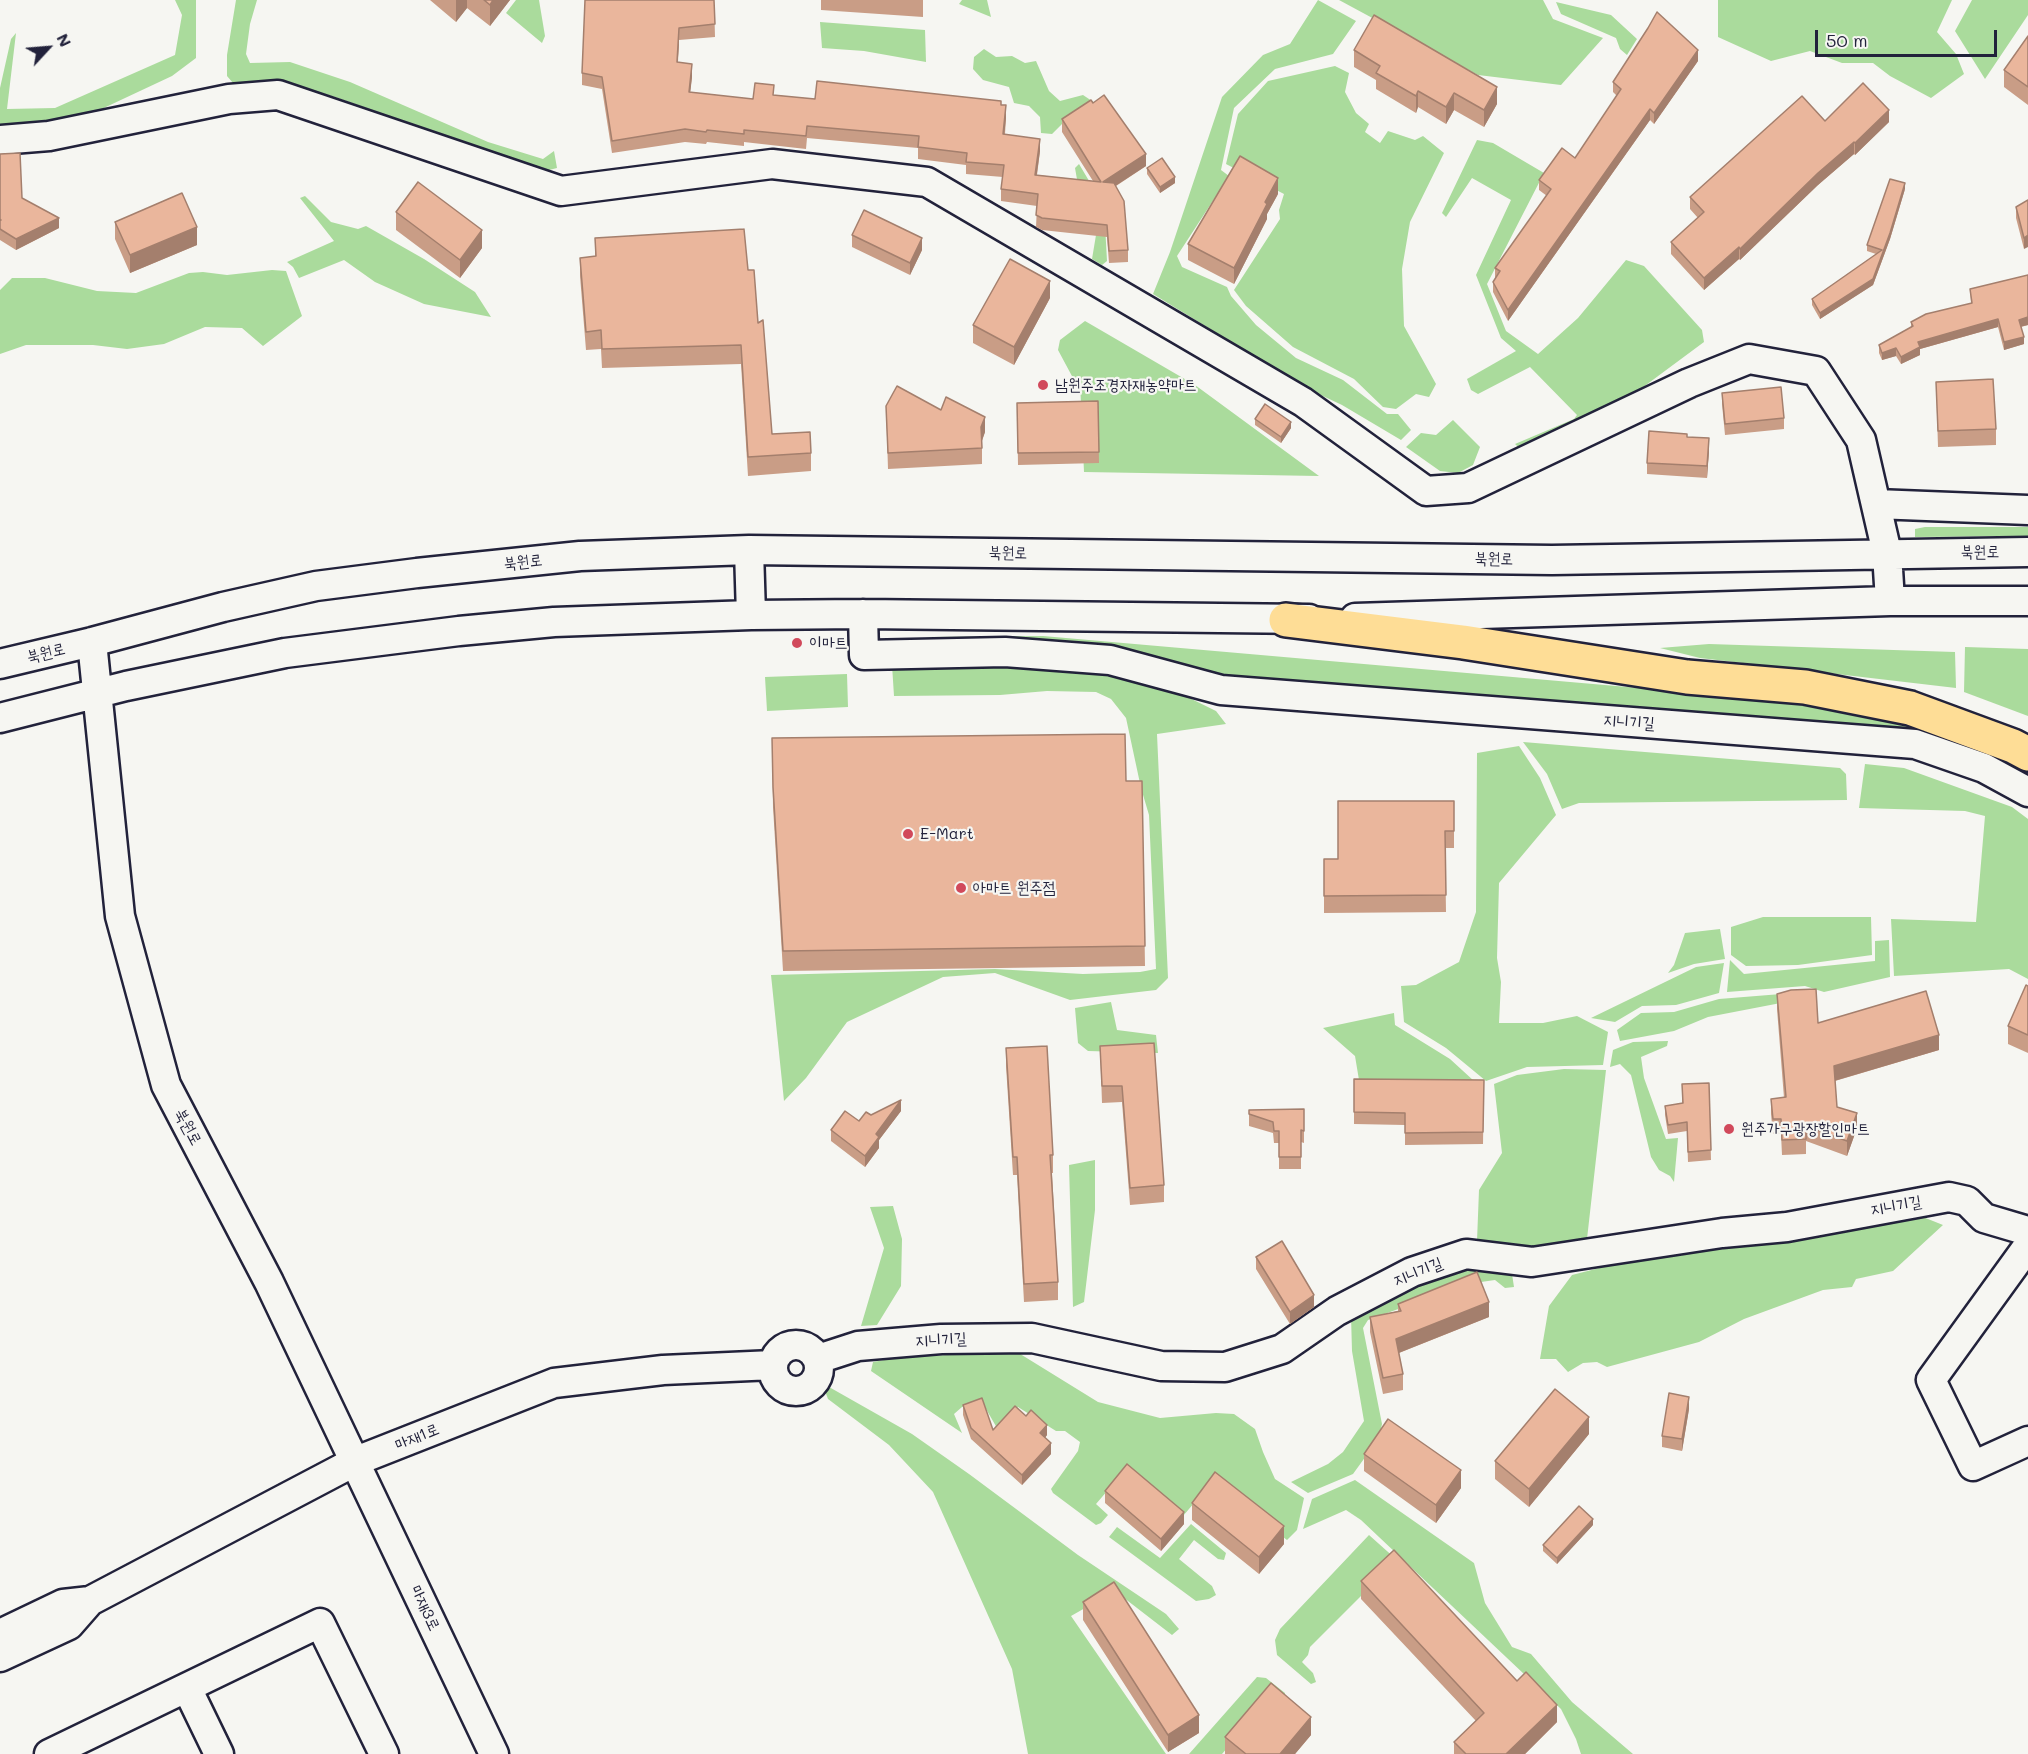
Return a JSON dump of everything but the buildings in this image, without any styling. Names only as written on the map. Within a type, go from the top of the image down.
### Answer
[{"type":"highway","points":[[1286,620],[1463,642],[1687,677],[1805,687],[1910,708],[2013,746],[2028,754]]},
{"type":"street","points":[[0,140],[49,136],[230,99],[278,94],[561,192],[772,164],[927,182],[1303,402],[1426,491],[1468,488],[1689,383],[1749,359],[1816,371],[1861,440],[1887,553],[1890,601]]},
{"type":"street","points":[[1876,504],[2028,510]]},
{"type":"street","points":[[748,549],[751,615]]},
{"type":"street","name":"북원로","points":[[0,663],[316,586],[580,556],[748,549],[1552,560],[2028,552]]},
{"type":"street","points":[[0,718],[98,693],[285,653],[459,631],[554,622],[751,615],[863,614],[1286,620],[1890,601],[2028,601]]},
{"type":"street","name":"지니기길","points":[[863,614],[864,655],[1005,652],[1110,660],[1221,690],[1915,744],[1984,768],[2028,792]]},
{"type":"street","name":"북원로","points":[[92,642],[120,916],[166,1085],[269,1282],[356,1461]]},
{"type":"street","name":"지니기길","points":[[773,1365],[779,1352],[793,1345],[808,1348],[818,1359],[858,1346],[941,1339],[1032,1338],[1161,1366],[1225,1367],[1282,1349],[1337,1311],[1412,1272],[1466,1254],[1532,1262],[1722,1233],[1787,1227],[1949,1197],[1967,1201],[1984,1218],[2028,1231]]},
{"type":"street","points":[[2028,1246],[1931,1380],[1973,1466],[2028,1441]]},
{"type":"street","name":"마재1로","points":[[90,1601],[356,1461],[554,1383],[663,1370],[773,1365]]},
{"type":"street","name":"마재3로","points":[[356,1461],[494,1754]]},
{"type":"street","points":[[0,1634],[63,1604],[90,1601]]},
{"type":"street","points":[[0,1657],[69,1625],[90,1601]]},
{"type":"street","points":[[49,1754],[320,1623],[384,1754]]},
{"type":"street","points":[[187,1688],[219,1754]]},
{"type":"green space","points":[[175,0],[196,0],[196,58],[172,76],[76,121],[0,129],[0,88],[11,39],[16,33],[7,109],[55,108],[175,55],[182,15]]},
{"type":"green space","points":[[236,0],[257,0],[250,24],[246,54],[250,63],[290,62],[350,82],[488,142],[543,159],[554,151],[557,168],[545,171],[335,97],[282,81],[233,83],[227,76],[227,55]]},
{"type":"green space","points":[[516,0],[539,0],[545,36],[542,43],[506,13]]},
{"type":"green space","points":[[962,0],[987,0],[991,17],[959,4]]},
{"type":"green space","points":[[1318,0],[1356,21],[1333,54],[1275,69],[1234,108],[1221,170],[1229,176],[1177,256],[1182,267],[1227,287],[1231,296],[1256,325],[1296,358],[1343,380],[1387,414],[1398,414],[1411,430],[1401,440],[1342,405],[1308,389],[1153,294],[1170,252],[1222,97],[1263,55],[1290,44]]},
{"type":"green space","points":[[1339,0],[1543,0],[1553,19],[1603,38],[1561,85],[1478,75]]},
{"type":"green space","points":[[1718,0],[1952,0],[1937,32],[1956,54],[1964,74],[1931,98],[1890,76],[1873,63],[1842,63],[1810,51],[1771,61],[1718,37]]},
{"type":"green space","points":[[1972,0],[2028,0],[2028,15],[1985,79],[1955,31]]},
{"type":"green space","points":[[1556,2],[1611,15],[1637,39],[1627,55],[1620,49],[1616,38],[1561,14]]},
{"type":"green space","points":[[820,22],[925,30],[926,62],[864,51],[822,48]]},
{"type":"green space","points":[[984,49],[996,57],[1012,56],[1025,63],[1036,61],[1049,91],[1060,101],[1083,95],[1095,103],[1085,106],[1052,134],[1041,133],[1040,117],[1029,106],[1014,103],[1009,87],[983,80],[973,69],[974,57]]},
{"type":"green space","points":[[1335,66],[1349,73],[1345,92],[1356,113],[1369,124],[1365,132],[1380,143],[1388,131],[1415,140],[1423,136],[1444,153],[1410,222],[1402,269],[1404,326],[1436,384],[1429,397],[1416,394],[1396,409],[1383,407],[1354,379],[1293,347],[1246,306],[1234,290],[1280,219],[1279,210],[1284,194],[1226,164],[1238,114],[1268,81]]},
{"type":"green space","points":[[1477,140],[1493,143],[1544,173],[1487,284],[1506,331],[1538,354],[1578,318],[1626,260],[1644,266],[1702,330],[1704,342],[1592,425],[1524,452],[1515,444],[1574,419],[1577,415],[1530,367],[1478,394],[1471,390],[1467,379],[1516,351],[1501,338],[1476,275],[1511,200],[1472,178],[1446,217],[1442,213]]},
{"type":"green space","points":[[1079,164],[1104,206],[1107,261],[1102,265],[1092,259],[1097,229],[1078,185],[1075,168]]},
{"type":"green space","points":[[305,196],[331,222],[358,229],[366,226],[424,259],[475,292],[491,317],[424,304],[375,282],[344,260],[299,278],[287,262],[334,241],[300,198]]},
{"type":"green space","points":[[272,270],[286,271],[302,316],[263,346],[242,328],[205,327],[164,344],[127,349],[93,345],[26,345],[0,354],[0,290],[12,278],[45,278],[97,291],[136,293],[189,273],[227,275]]},
{"type":"green space","points":[[1085,321],[1195,385],[1319,476],[1084,472],[1080,382],[1073,378],[1058,350],[1060,340]]},
{"type":"green space","points":[[1453,420],[1480,447],[1473,465],[1458,473],[1440,471],[1406,447],[1421,433],[1436,435]]},
{"type":"green space","points":[[1925,527],[2028,527],[2028,536],[1915,537],[1915,529]]},
{"type":"green space","points":[[1043,636],[1742,697],[1909,720],[2028,773],[2028,784],[1983,761],[1228,683],[1043,647],[926,637]]},
{"type":"green space","points":[[1709,644],[1955,652],[1956,688],[1700,658],[1660,648]]},
{"type":"green space","points":[[1965,647],[2028,649],[2028,716],[1964,692]]},
{"type":"green space","points":[[933,662],[1111,668],[1165,686],[1216,711],[1226,724],[1157,734],[1168,978],[1156,990],[1070,1000],[995,973],[943,977],[847,1022],[806,1078],[784,1101],[771,975],[995,969],[1083,974],[1140,972],[1156,969],[1149,815],[1126,718],[1111,699],[1096,692],[1047,691],[1000,695],[894,696],[892,665]]},
{"type":"green space","points":[[847,674],[848,707],[767,711],[765,677]]},
{"type":"green space","points":[[1523,742],[1840,768],[1846,774],[1847,800],[1579,803],[1562,809],[1547,774]]},
{"type":"green space","points":[[1519,746],[1540,778],[1556,815],[1499,883],[1497,958],[1501,982],[1499,1023],[1543,1023],[1577,1016],[1608,1032],[1603,1065],[1527,1067],[1486,1081],[1446,1048],[1404,1022],[1401,986],[1416,985],[1459,962],[1476,912],[1477,753]]},
{"type":"green space","points":[[1865,764],[1904,768],[2012,807],[2028,819],[2028,979],[2009,969],[1894,976],[1891,919],[1976,922],[1985,816],[1965,811],[1859,808]]},
{"type":"green space","points":[[1763,917],[1871,917],[1872,955],[1798,965],[1746,966],[1731,955],[1731,927]]},
{"type":"green space","points":[[1720,929],[1725,959],[1694,964],[1668,973],[1674,965],[1685,933]]},
{"type":"green space","points":[[1889,940],[1890,977],[1824,992],[1805,986],[1727,992],[1730,960],[1744,974],[1875,961],[1875,941]]},
{"type":"green space","points":[[1724,963],[1719,993],[1676,1005],[1642,1006],[1615,1022],[1591,1018],[1696,967]]},
{"type":"green space","points":[[1806,992],[1817,996],[1708,1017],[1674,1031],[1620,1041],[1617,1030],[1641,1013],[1674,1012],[1719,999]]},
{"type":"green space","points":[[1111,1002],[1117,1030],[1156,1035],[1158,1053],[1088,1051],[1078,1043],[1075,1008]]},
{"type":"green space","points":[[1394,1013],[1395,1025],[1450,1059],[1474,1081],[1359,1080],[1355,1056],[1323,1028]]},
{"type":"green space","points":[[1668,1041],[1667,1046],[1641,1057],[1644,1078],[1666,1139],[1678,1138],[1674,1182],[1670,1176],[1659,1170],[1651,1157],[1631,1075],[1620,1064],[1610,1067],[1613,1050],[1633,1042]]},
{"type":"green space","points":[[1564,1069],[1606,1070],[1587,1239],[1529,1247],[1477,1241],[1479,1190],[1502,1153],[1494,1084],[1517,1075]]},
{"type":"green space","points":[[1095,1160],[1095,1210],[1084,1302],[1073,1307],[1069,1165]]},
{"type":"green space","points":[[893,1206],[902,1239],[901,1286],[877,1325],[861,1326],[884,1248],[870,1207]]},
{"type":"green space","points":[[1918,1215],[1943,1225],[1893,1271],[1856,1279],[1852,1287],[1823,1290],[1744,1319],[1699,1342],[1607,1367],[1597,1362],[1583,1363],[1568,1372],[1556,1359],[1540,1359],[1549,1306],[1572,1275],[1670,1250],[1728,1248]]},
{"type":"green space","points":[[1457,1268],[1503,1268],[1512,1274],[1514,1287],[1505,1288],[1495,1280],[1467,1284],[1368,1320],[1363,1328],[1382,1424],[1379,1438],[1353,1474],[1308,1493],[1291,1482],[1328,1464],[1343,1452],[1364,1421],[1352,1351],[1351,1316],[1365,1301]]},
{"type":"green space","points":[[1017,1352],[1098,1402],[1160,1418],[1216,1413],[1234,1414],[1255,1429],[1275,1479],[1304,1498],[1297,1530],[1287,1540],[1212,1482],[1183,1516],[1126,1469],[1096,1504],[1108,1515],[1096,1525],[1053,1493],[1051,1489],[1078,1451],[1080,1442],[1065,1431],[1056,1431],[1018,1407],[997,1428],[982,1402],[962,1407],[954,1414],[962,1433],[871,1371],[873,1362],[901,1357]]},
{"type":"green space","points":[[822,1383],[912,1434],[1078,1555],[1166,1614],[1179,1629],[1172,1635],[1115,1591],[1071,1616],[1166,1754],[1028,1754],[1012,1669],[933,1492],[889,1445],[828,1399]]},
{"type":"green space","points":[[1355,1480],[1474,1563],[1485,1603],[1512,1647],[1531,1654],[1572,1702],[1633,1754],[1581,1754],[1561,1709],[1361,1520],[1346,1510],[1303,1529],[1312,1499]]},
{"type":"green space","points":[[1191,1524],[1226,1553],[1224,1560],[1218,1559],[1194,1540],[1179,1559],[1212,1586],[1216,1595],[1209,1599],[1196,1601],[1109,1537],[1117,1527],[1160,1558]]},
{"type":"green space","points":[[1369,1535],[1397,1560],[1310,1647],[1308,1655],[1302,1662],[1313,1673],[1316,1682],[1311,1684],[1277,1655],[1275,1640],[1280,1629]]},
{"type":"green space","points":[[1257,1677],[1266,1678],[1285,1693],[1285,1701],[1272,1696],[1222,1754],[1189,1754]]},
{"type":"place","name":"남원주조경자재농약마트","points":[[1043,385]]},
{"type":"place","name":"이마트","points":[[797,643]]},
{"type":"place","name":"E-Mart","points":[[908,834]]},
{"type":"place","name":"아마트 원주점","points":[[961,888]]},
{"type":"place","name":"원주가구광장할인마트","points":[[1729,1129]]}]
